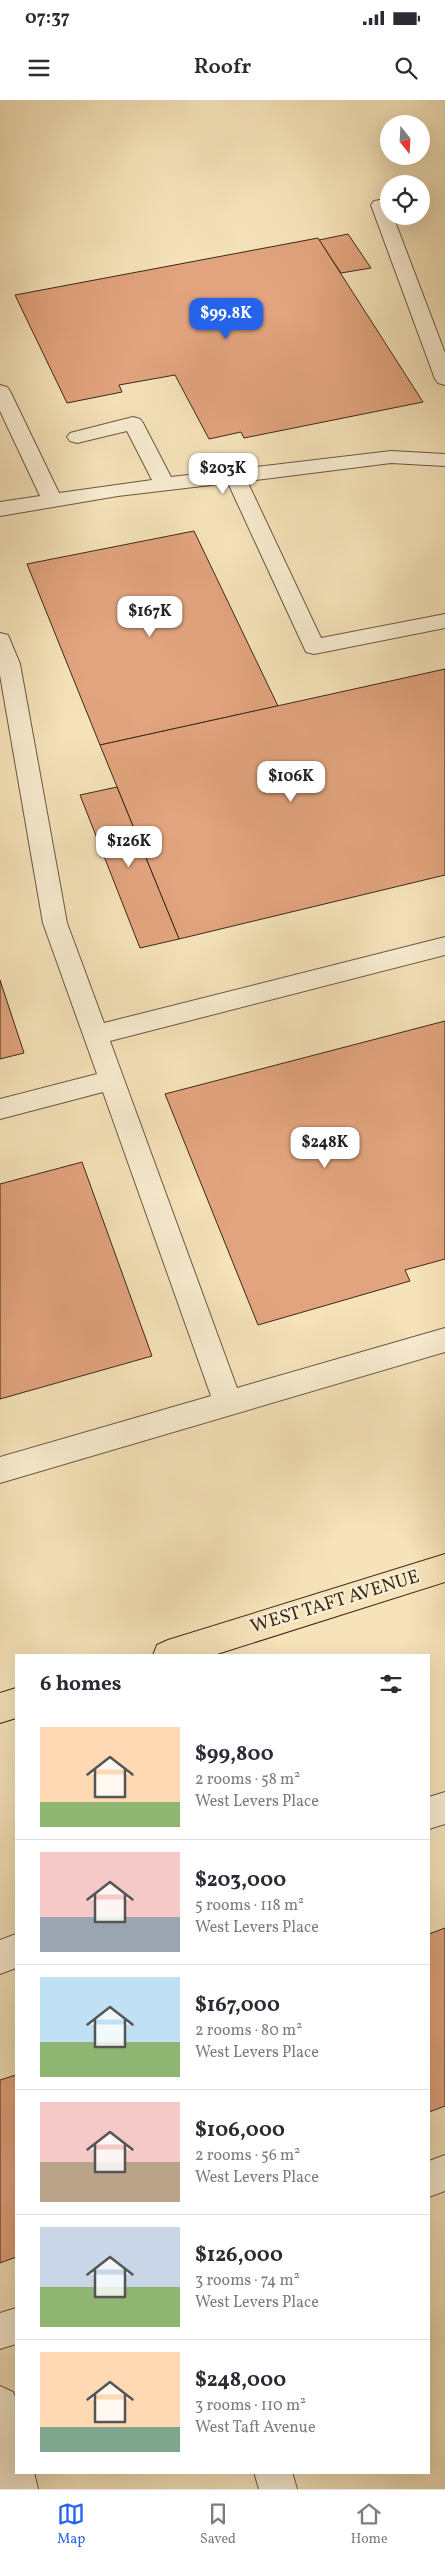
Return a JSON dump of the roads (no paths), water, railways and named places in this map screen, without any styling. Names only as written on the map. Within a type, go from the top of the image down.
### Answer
[{"type":"main road","name":"WEST TAFT AVENUE","points":[[171,1654],[445,1568]]},
{"type":"main road","points":[[0,1708],[15,1703]]},
{"type":"street","points":[[387,225],[445,379]]},
{"type":"street","points":[[0,392],[53,501]]},
{"type":"street","points":[[77,437],[133,423],[164,484]]},
{"type":"street","points":[[0,509],[164,484],[391,457],[445,460]]},
{"type":"street","points":[[235,476],[314,647],[445,621]]},
{"type":"street","points":[[0,640],[9,664],[10,729],[55,923],[228,1403]]},
{"type":"street","points":[[96,1035],[445,946]]},
{"type":"street","points":[[0,1108],[112,1080]]},
{"type":"street","points":[[0,1470],[445,1340]]},
{"type":"street","points":[[430,1813],[445,1808]]},
{"type":"street","points":[[0,1957],[15,1951]]},
{"type":"street","points":[[430,2179],[445,2173]]},
{"type":"street","points":[[0,2331],[15,2326]]},
{"type":"street","points":[[0,2406],[15,2472]]},
{"type":"street","points":[[16,2474],[19,2489]]},
{"type":"street","points":[[274,2474],[278,2489]]}]
